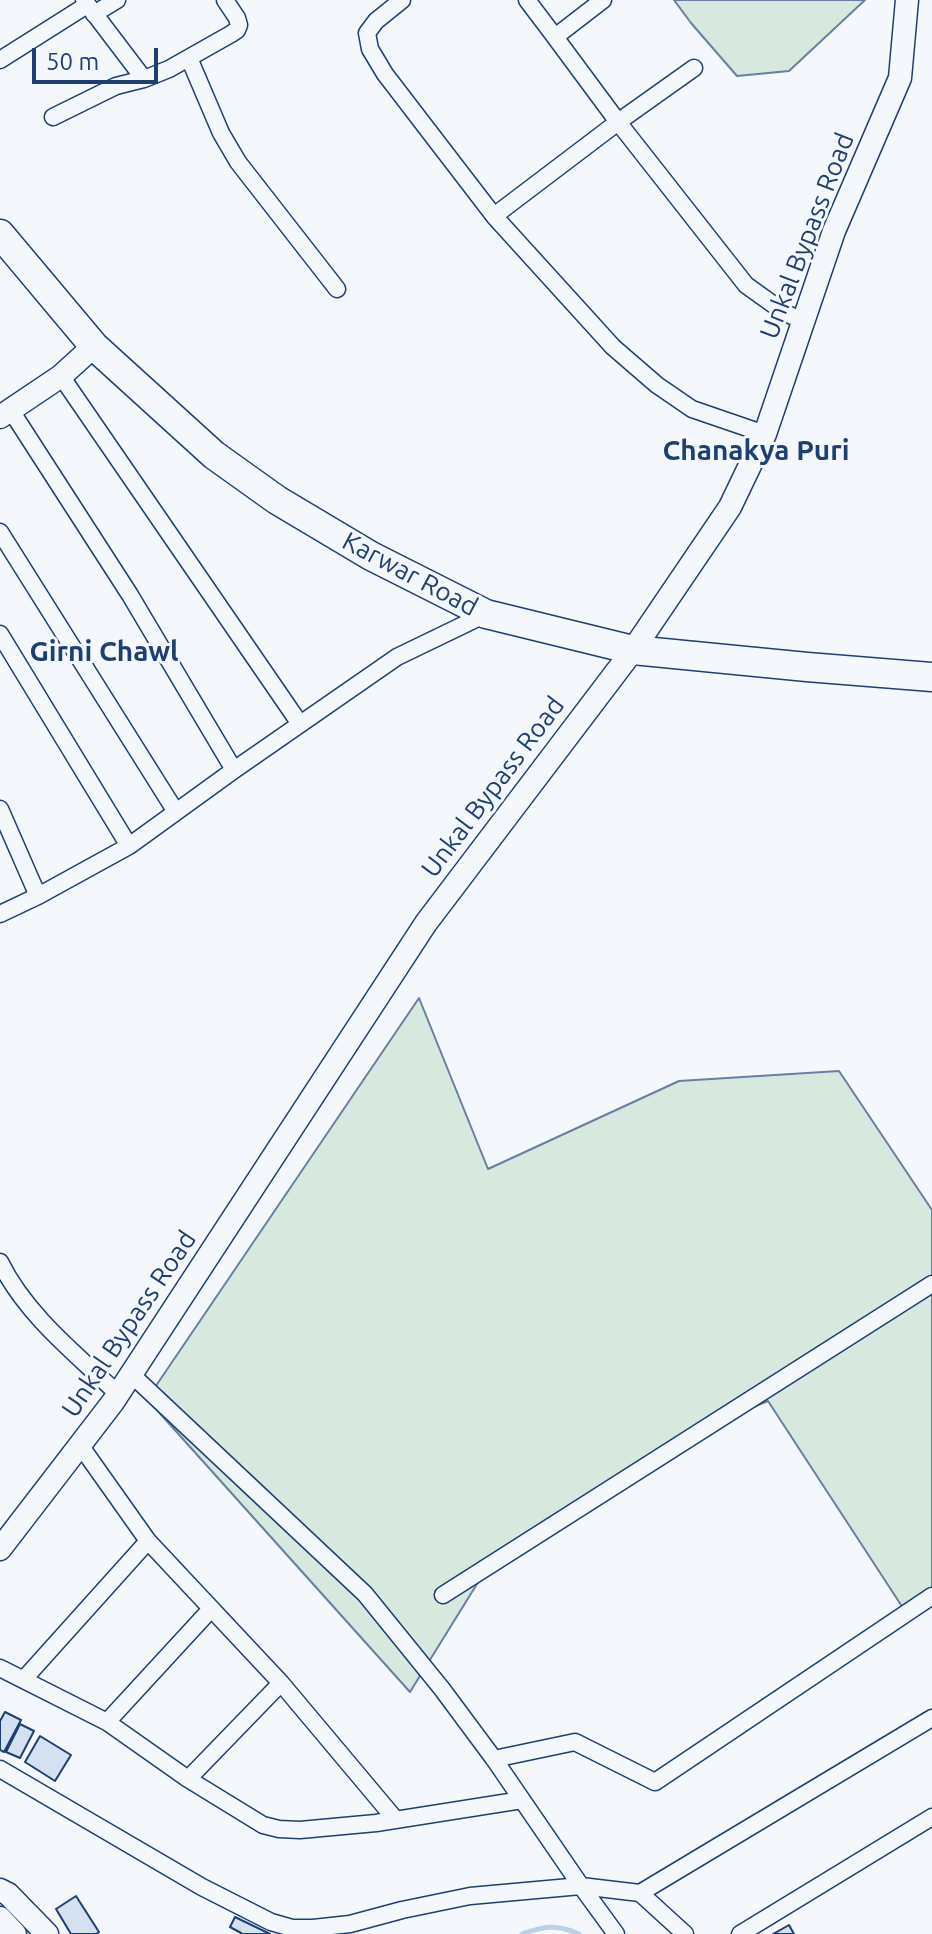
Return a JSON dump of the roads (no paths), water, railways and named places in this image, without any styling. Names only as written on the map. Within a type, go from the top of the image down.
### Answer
[{"type":"highway","name":"Karwar Road","points":[[0,234],[94,346],[214,455],[277,500],[371,556],[486,614],[633,650],[932,677]]},
{"type":"main road","name":"Unkal Bypass Road","points":[[0,1549],[118,1394],[426,923],[633,650],[730,507],[765,434],[834,231],[900,78],[907,0]]},
{"type":"main road","points":[[5,413],[61,376],[94,346]]},
{"type":"main road","points":[[0,1890],[8,1894],[47,1934]]},
{"type":"main road","points":[[0,1918],[15,1934]]},
{"type":"street","points":[[0,60],[89,6],[117,0]]},
{"type":"street","points":[[53,117],[116,86],[169,69],[237,30],[237,18],[225,0]]},
{"type":"street","points":[[402,0],[376,21],[367,33],[370,49],[385,74],[494,216],[613,347],[657,385],[692,409],[765,434]]},
{"type":"street","points":[[527,0],[746,285],[785,313],[804,321]]},
{"type":"street","points":[[555,37],[603,0]]},
{"type":"street","points":[[89,6],[144,79]]},
{"type":"street","points":[[189,58],[221,133],[238,162],[337,289]]},
{"type":"street","points":[[494,216],[694,68]]},
{"type":"street","points":[[61,376],[300,724]]},
{"type":"street","points":[[5,413],[130,595],[234,770]]},
{"type":"street","points":[[0,532],[176,812]]},
{"type":"street","points":[[0,914],[129,846],[397,657],[486,614]]},
{"type":"street","points":[[0,634],[129,846]]},
{"type":"street","points":[[0,809],[38,896]]},
{"type":"street","points":[[0,1262],[34,1313],[118,1394]]},
{"type":"street","points":[[443,1595],[932,1284]]},
{"type":"street","points":[[131,1374],[365,1594],[494,1759],[615,1932]]},
{"type":"street","points":[[80,1445],[148,1541],[281,1683],[396,1820]]},
{"type":"street","points":[[24,1679],[148,1541]]},
{"type":"street","points":[[494,1759],[575,1742],[655,1782],[932,1596]]},
{"type":"street","points":[[107,1722],[211,1609]]},
{"type":"street","points":[[0,1668],[107,1722],[188,1779],[263,1825],[300,1830],[396,1820],[522,1800]]},
{"type":"street","points":[[188,1779],[281,1683]]},
{"type":"street","points":[[640,1893],[932,1718]]},
{"type":"street","points":[[0,1769],[202,1887],[271,1922],[292,1928],[350,1924],[470,1896],[581,1886],[640,1893],[685,1934]]},
{"type":"street","points":[[740,1934],[932,1817]]},
{"type":"waterway","points":[[522,1934],[550,1927],[579,1934]]},
{"type":"district","name":"Chanakya Puri","points":[[756,451]]},
{"type":"district","name":"Girni Chawl","points":[[104,652]]}]
